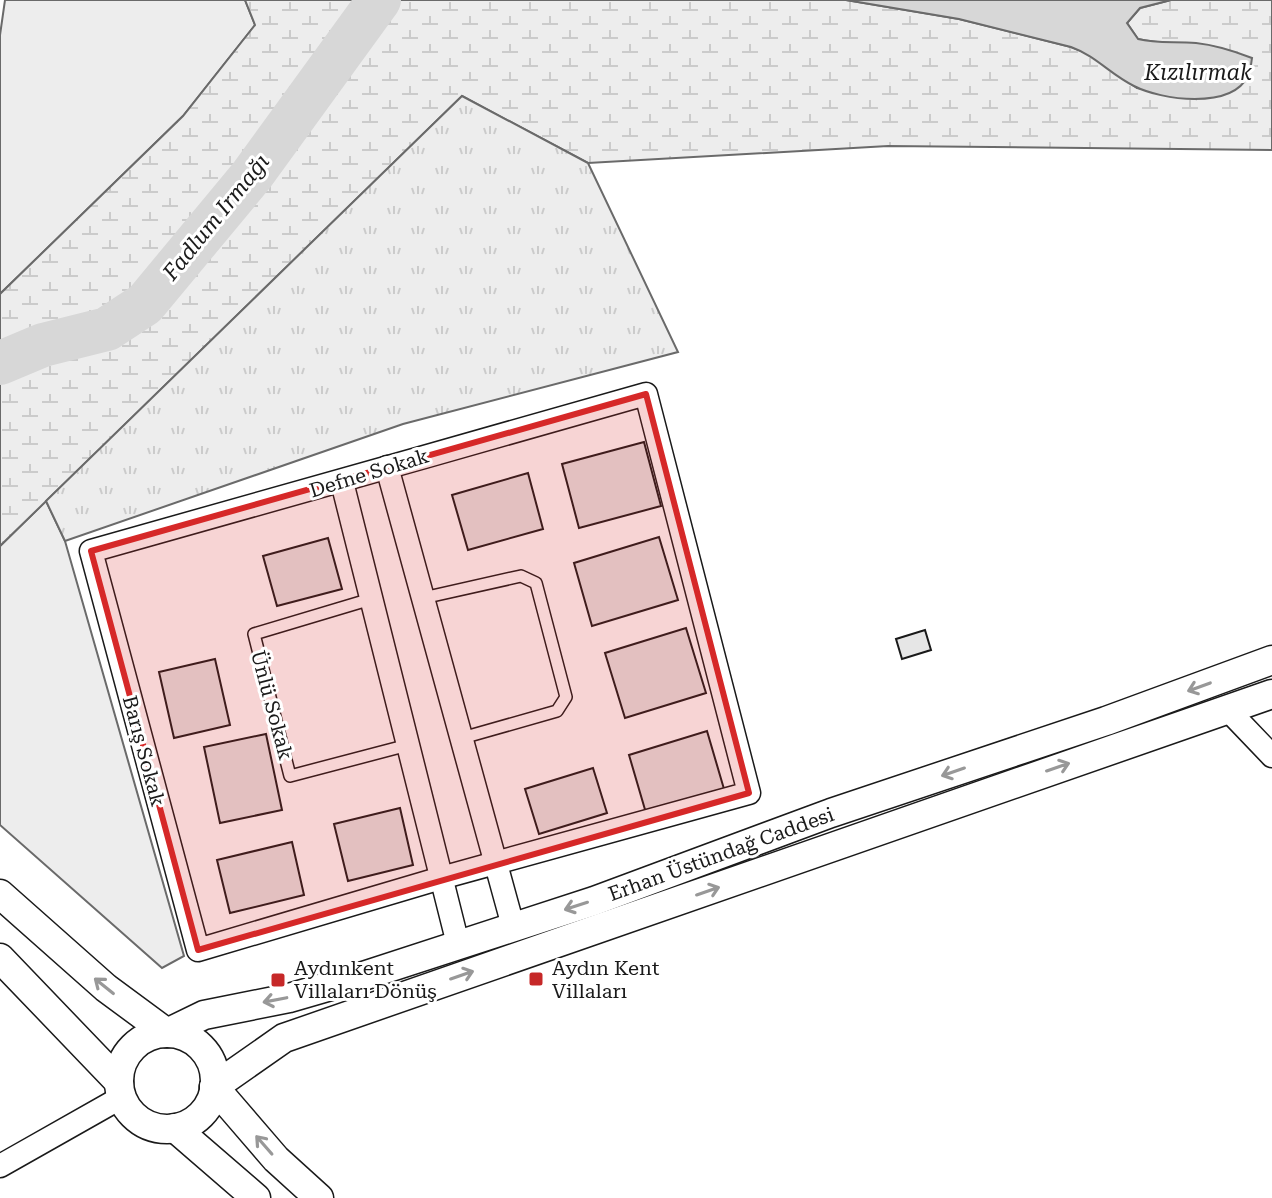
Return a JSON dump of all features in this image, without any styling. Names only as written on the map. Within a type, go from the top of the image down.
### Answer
[{"type":"street","name":"Defne Sokak","points":[[91,551],[646,394],[749,793],[496,864]]},
{"type":"street","points":[[387,467],[513,926]]},
{"type":"street","points":[[342,482],[458,944]]},
{"type":"street","name":"Barış Sokak","points":[[91,551],[198,950],[441,878]]},
{"type":"street","name":"Erhan Üstündağ Caddesi","points":[[167,1033],[204,1015],[289,998],[606,896],[831,813],[1106,721],[1272,660]]},
{"type":"street","name":"Erhan Üstündağ Caddesi","points":[[214,1087],[284,1038],[1272,694]]},
{"type":"street","points":[[1229,711],[1272,756]]},
{"type":"street","points":[[441,878],[496,864]]},
{"type":"street","points":[[0,894],[106,988],[167,1033]]},
{"type":"street","points":[[0,958],[120,1090],[130,1112],[143,1123],[159,1128],[175,1128],[191,1123],[204,1112],[213,1098],[213,1066],[205,1051],[182,1035],[152,1035],[128,1053],[121,1067],[120,1090]]},
{"type":"street","points":[[214,1087],[276,1159],[319,1198]]},
{"type":"street","points":[[0,1166],[120,1090]]},
{"type":"street","points":[[175,1128],[256,1198]]},
{"type":"lane","points":[[423,598],[521,576],[536,583],[566,697],[557,711],[462,738]]},
{"type":"lane","name":"Ünlü Sokak","points":[[371,599],[254,634],[290,776],[408,745]]},
{"type":"highlighted area","points":[[646,394],[749,793],[198,950],[91,551]]},
{"type":"green space","points":[[5,0],[245,0],[255,25],[183,116],[0,294],[0,35]]},
{"type":"green space","points":[[245,0],[846,0],[959,19],[1071,47],[1089,54],[1137,88],[1196,99],[1215,47],[1138,39],[1127,23],[1140,8],[1171,0],[1272,0],[1272,150],[888,146],[588,163],[462,96],[0,546],[0,294],[183,116],[255,25]]},
{"type":"green space","points":[[462,96],[588,163],[678,352],[403,424],[65,541],[46,501]]},
{"type":"green space","points":[[46,501],[65,541],[184,956],[162,968],[0,825],[0,546]]},
{"type":"water","name":"Kızılırmak","points":[[846,0],[1171,0],[1140,8],[1127,23],[1138,39],[1217,47],[1252,58],[1251,67],[1239,87],[1227,94],[1212,98],[1177,98],[1134,86],[1071,47],[959,19]]},
{"type":"building","points":[[644,442],[661,506],[579,528],[562,464]]},
{"type":"building","points":[[528,473],[543,529],[468,550],[452,495]]},
{"type":"building","points":[[659,537],[678,600],[592,626],[574,563]]},
{"type":"building","points":[[328,538],[342,589],[277,606],[263,556]]},
{"type":"building","points":[[686,628],[706,693],[625,718],[605,653]]},
{"type":"building","points":[[925,630],[931,650],[902,659],[896,639]]},
{"type":"building","points":[[215,659],[230,725],[174,738],[159,672]]},
{"type":"building","points":[[707,731],[724,789],[646,813],[629,755]]},
{"type":"building","points":[[266,734],[282,810],[220,823],[204,747]]},
{"type":"building","points":[[593,768],[607,813],[539,834],[525,789]]},
{"type":"building","points":[[400,808],[413,865],[348,881],[334,824]]},
{"type":"building","points":[[292,842],[304,895],[230,913],[217,860]]},
{"type":"waterway","name":"Fadlum Irmağı","points":[[0,363],[43,345],[107,329],[145,304],[252,175],[379,0]]},
{"type":"place","name":"Aydın Kent Villaları","points":[[536,979]]},
{"type":"place","name":"Aydınkent Villaları Dönüş","points":[[278,980]]}]
